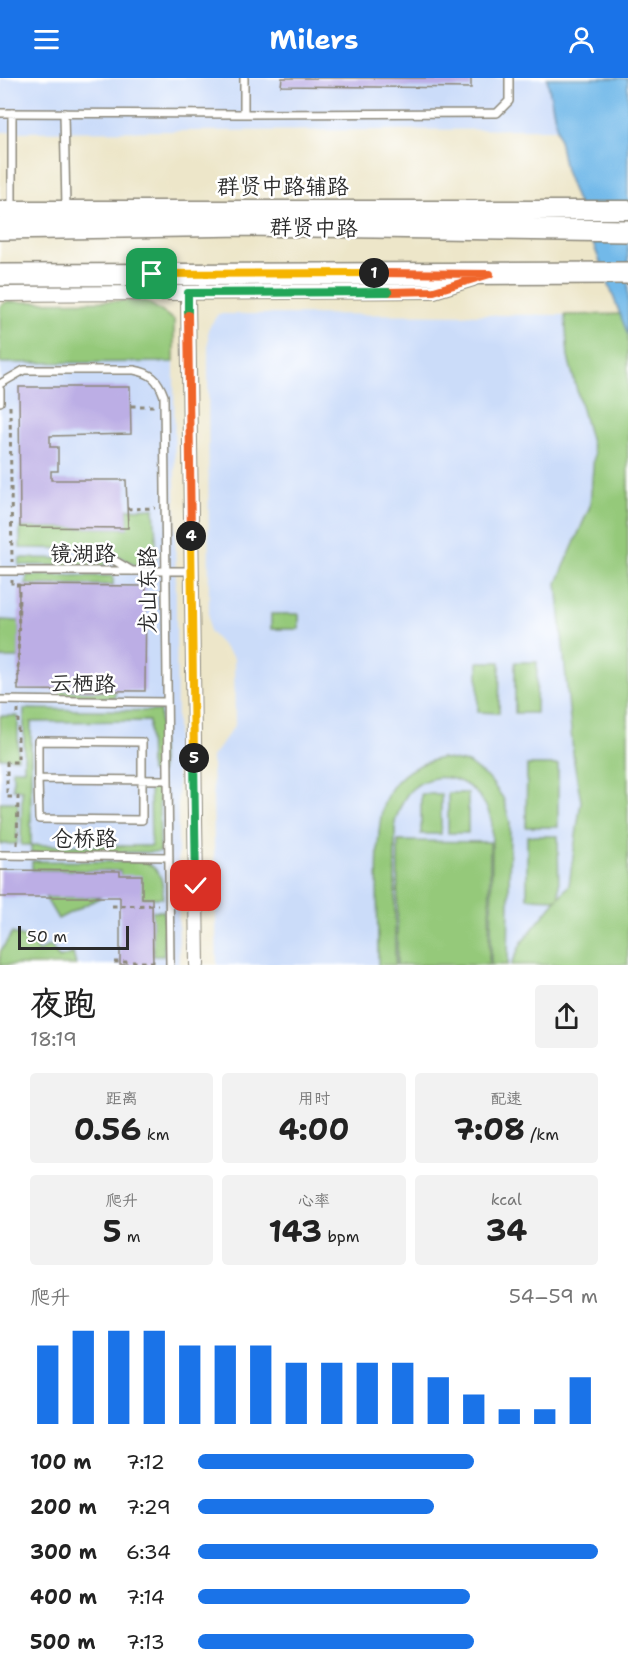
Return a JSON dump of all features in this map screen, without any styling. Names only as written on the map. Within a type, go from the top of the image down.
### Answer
[{"type":"main road","name":"群贤中路辅路","points":[[6,210],[628,210]]},
{"type":"main road","name":"群贤中路","points":[[0,229],[245,225],[628,231]]},
{"type":"main road","name":"群贤中路","points":[[0,275],[573,275],[628,273]]},
{"type":"street","points":[[0,294],[434,291],[490,274]]},
{"type":"street","points":[[188,293],[197,965]]},
{"type":"lane","points":[[244,78],[244,114]]},
{"type":"lane","points":[[0,113],[497,113],[509,101],[509,78]]},
{"type":"lane","points":[[6,210],[12,113]]},
{"type":"lane","points":[[64,113],[66,210]]},
{"type":"lane","name":"龙山东路","points":[[0,384],[24,370],[134,369],[149,372],[159,382],[164,396],[170,963]]},
{"type":"lane","points":[[0,390],[0,402]]},
{"type":"lane","points":[[87,556],[107,556],[133,571]]},
{"type":"lane","name":"镜湖路","points":[[0,571],[191,571]]},
{"type":"lane","name":"云栖路","points":[[0,700],[166,702]]},
{"type":"lane","points":[[38,741],[142,742],[142,820],[39,819],[38,779],[38,741]]},
{"type":"lane","points":[[38,779],[167,780]]},
{"type":"lane","name":"仓桥路","points":[[0,855],[169,856]]},
{"type":"path","points":[[10,399],[12,585],[19,585],[18,762],[7,762],[7,797],[18,797],[16,856]]},
{"type":"path","points":[[131,406],[164,406]]},
{"type":"path","points":[[127,509],[164,508]]},
{"type":"path","points":[[112,906],[169,905]]},
{"type":"path","points":[[114,962],[170,963]]},
{"type":"shaded area","points":[[0,78],[547,78],[558,129],[0,132]]},
{"type":"shaded area","points":[[218,314],[565,315],[568,357],[594,454],[590,506],[557,583],[574,762],[581,801],[569,885],[522,942],[511,965],[217,965],[212,757],[235,725],[234,658],[209,631],[208,329]]},
{"type":"shaded area","points":[[174,362],[179,965],[0,965],[0,363]]},
{"type":"green space","points":[[146,301],[174,320],[174,362],[0,363],[0,306],[6,302]]},
{"type":"green space","points":[[628,314],[628,965],[511,965],[522,942],[557,899],[527,898],[527,836],[558,836],[559,897],[569,885],[581,801],[574,762],[557,583],[590,506],[594,454],[568,357],[565,315]]},
{"type":"green space","points":[[154,508],[157,556],[147,565],[135,565],[107,549],[20,548],[20,527],[127,528],[127,509]]},
{"type":"green space","points":[[20,558],[105,559],[105,566],[19,565]]},
{"type":"green space","points":[[27,575],[113,576],[113,585],[26,585]]},
{"type":"green space","points":[[271,614],[299,614],[299,629],[271,629]]},
{"type":"green space","points":[[0,620],[19,621],[19,658],[0,658]]},
{"type":"green space","points":[[478,662],[500,662],[499,713],[478,712]]},
{"type":"green space","points":[[515,662],[537,662],[536,713],[515,713]]},
{"type":"green space","points":[[59,690],[115,691],[115,698],[60,698]]},
{"type":"green space","points":[[24,709],[160,711],[161,772],[150,772],[149,721],[31,722],[31,845],[21,845],[22,790],[13,789],[13,769],[24,769]]},
{"type":"green space","points":[[0,716],[18,716],[18,758],[0,758]]},
{"type":"green space","points":[[441,758],[468,763],[490,780],[503,798],[510,822],[508,965],[491,965],[492,824],[488,811],[482,799],[462,782],[450,778],[438,778],[425,781],[409,792],[395,822],[395,965],[378,965],[377,877],[382,809],[387,796],[403,775],[424,763]]},
{"type":"green space","points":[[527,765],[558,765],[558,827],[526,827]]},
{"type":"green space","points":[[150,788],[159,788],[160,852],[31,853],[31,845],[151,846]]},
{"type":"green space","points":[[448,793],[468,793],[468,833],[448,833]]},
{"type":"green space","points":[[421,794],[441,794],[441,834],[421,834]]},
{"type":"green space","points":[[0,802],[18,802],[17,844],[0,844]]},
{"type":"green space","points":[[398,841],[490,842],[489,965],[397,965]]},
{"type":"green space","points":[[32,861],[146,862],[155,869],[160,877],[163,898],[142,898],[120,875],[120,871],[32,870]]},
{"type":"green space","points":[[45,897],[101,897],[58,919]]},
{"type":"green space","points":[[152,911],[164,911],[164,956],[153,956]]},
{"type":"green space","points":[[12,933],[32,940],[38,952],[50,945],[59,958],[73,953],[76,965],[0,965],[0,952]]},
{"type":"water","points":[[547,78],[628,78],[628,335],[565,170]]},
{"type":"building","points":[[282,78],[471,78],[471,88],[281,86]]},
{"type":"building","points":[[19,387],[130,387],[131,434],[50,436],[50,447],[58,447],[58,471],[51,471],[51,480],[126,480],[128,528],[20,527]]},
{"type":"building","points":[[19,585],[146,586],[145,691],[18,690]]},
{"type":"building","points":[[0,870],[120,871],[120,875],[142,875],[142,898],[152,898],[153,965],[120,965],[120,897],[0,897]]},
{"type":"route","points":[[152,274],[490,274],[434,291],[188,293],[196,886]]}]
